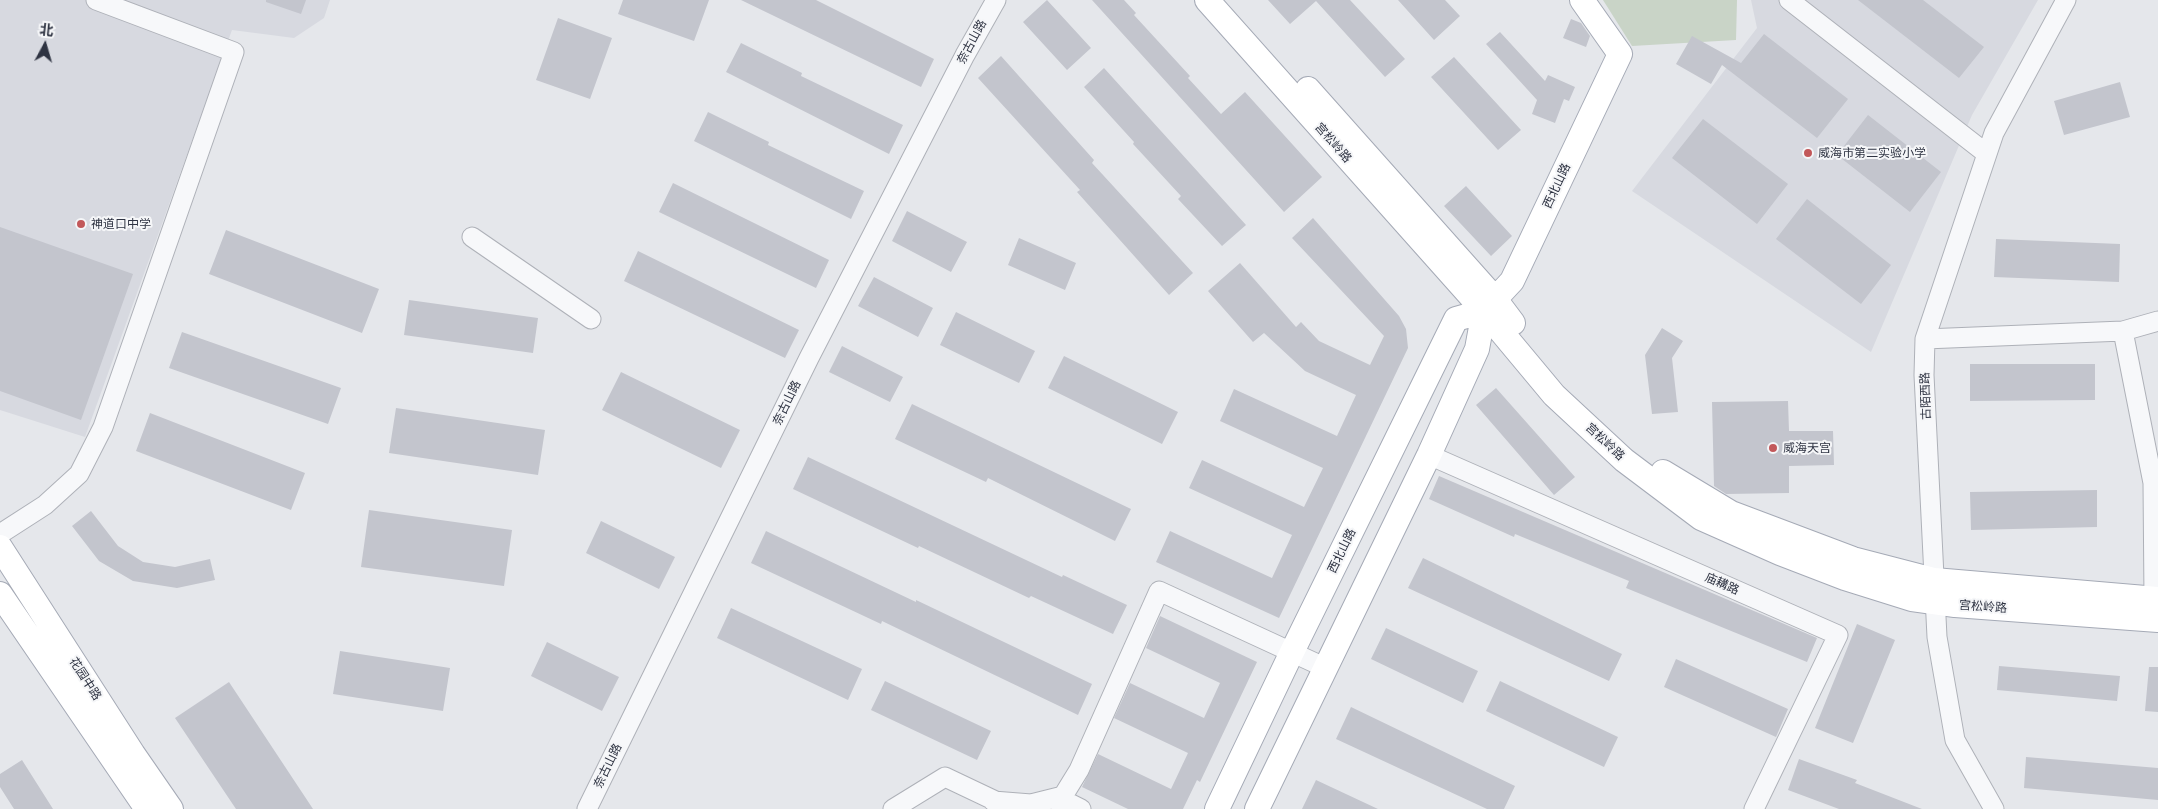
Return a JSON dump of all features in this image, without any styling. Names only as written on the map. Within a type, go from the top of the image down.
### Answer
[{"type":"main road","name":"宫松岭路","points":[[1207,0],[1489,305],[1554,395],[1624,460],[1701,518],[1780,553],[1844,578],[1912,599],[1935,603],[2157,606]]},
{"type":"main road","points":[[1229,0],[1489,305],[1516,328],[1622,448],[1731,513],[1852,559],[1934,580],[2157,606]]},
{"type":"main road","name":"西北山路","points":[[1217,809],[1456,319],[1489,305],[1512,281],[1620,54],[1582,0]]},
{"type":"main road","points":[[1257,809],[1429,454],[1477,349],[1489,305]]},
{"type":"main road","name":"花园中路","points":[[0,547],[133,754],[171,809]]},
{"type":"main road","points":[[0,594],[147,809]]},
{"type":"street","points":[[0,534],[45,504],[79,474],[103,427],[234,52],[96,0]]},
{"type":"street","name":"奈古山路","points":[[594,806],[809,358],[956,72],[996,0]]},
{"type":"street","points":[[1789,0],[1987,154]]},
{"type":"street","name":"古陌西路","points":[[1994,809],[1955,740],[1937,637],[1924,374],[1925,339],[1994,132],[2066,0]]},
{"type":"street","points":[[472,237],[591,319]]},
{"type":"street","points":[[1925,339],[2123,331],[2158,321]]},
{"type":"street","points":[[2123,331],[2150,429],[2157,606]]},
{"type":"street","name":"庙耩路","points":[[1429,454],[1838,635],[1754,809]]},
{"type":"street","points":[[994,801],[1031,804],[1064,796],[1079,770],[1159,591],[1326,668]]},
{"type":"street","points":[[893,809],[945,777],[1015,809]]},
{"type":"street","points":[[1061,809],[1071,804],[1081,809]]},
{"type":"shaded area","name":"神道口中学","points":[[0,0],[330,0],[324,18],[294,38],[232,30],[85,437],[0,410]]},
{"type":"shaded area","points":[[1603,0],[1737,0],[1736,40],[1632,46]]},
{"type":"shaded area","name":"威海市第二实验小学","points":[[1751,0],[2038,0],[1972,115],[1871,352],[1632,191],[1757,28]]},
{"type":"building","points":[[266,0],[306,0],[301,14],[266,2]]},
{"type":"building","points":[[623,0],[709,0],[694,41],[618,14]]},
{"type":"building","points":[[741,0],[816,0],[934,59],[921,87]]},
{"type":"building","points":[[1047,0],[1091,48],[1067,70],[1023,22]]},
{"type":"building","points":[[1092,0],[1124,0],[1136,13],[1134,15],[1190,76],[1188,78],[1221,114],[1245,92],[1322,177],[1284,212]]},
{"type":"building","points":[[1268,0],[1350,0],[1405,59],[1385,77],[1316,1],[1290,24]]},
{"type":"building","points":[[1398,0],[1445,0],[1460,16],[1434,40]]},
{"type":"building","points":[[1858,0],[1923,0],[1984,47],[1959,78]]},
{"type":"building","points":[[558,18],[612,38],[590,99],[536,80]]},
{"type":"building","points":[[1571,19],[1581,23],[1590,36],[1586,47],[1563,38]]},
{"type":"building","points":[[1500,32],[1545,81],[1548,75],[1575,87],[1569,101],[1564,99],[1555,123],[1532,114],[1537,100],[1486,44]]},
{"type":"building","points":[[1764,34],[1848,99],[1817,138],[1722,65],[1711,84],[1676,64],[1692,36],[1741,63]]},
{"type":"building","points":[[741,43],[802,73],[801,76],[903,125],[889,154],[726,72]]},
{"type":"building","points":[[1001,56],[1094,160],[1092,163],[1193,273],[1169,295],[1077,192],[1080,190],[978,78]]},
{"type":"building","points":[[1454,57],[1521,130],[1498,150],[1431,77]]},
{"type":"building","points":[[1104,68],[1246,225],[1222,246],[1178,199],[1181,196],[1084,87]]},
{"type":"building","points":[[2120,82],[2130,117],[2064,135],[2054,101]]},
{"type":"building","points":[[708,112],[769,142],[768,145],[864,191],[851,219],[694,141]]},
{"type":"building","points":[[1868,115],[1941,172],[1910,212],[1837,155]]},
{"type":"building","points":[[1703,119],[1788,184],[1757,224],[1672,158]]},
{"type":"building","points":[[673,183],[829,260],[816,288],[659,212]]},
{"type":"building","points":[[1466,186],[1512,236],[1491,256],[1444,206]]},
{"type":"building","points":[[1807,199],[1891,265],[1861,304],[1776,239]]},
{"type":"building","points":[[907,211],[967,242],[951,272],[892,241]]},
{"type":"building","points":[[1313,218],[1399,316],[1406,329],[1408,348],[1279,618],[1156,562],[1170,531],[1272,578],[1292,535],[1189,488],[1202,460],[1304,507],[1323,468],[1220,421],[1234,389],[1337,436],[1356,395],[1305,371],[1264,333],[1253,342],[1208,291],[1240,263],[1296,327],[1301,322],[1319,341],[1370,365],[1384,336],[1292,238]]},
{"type":"building","points":[[0,227],[133,274],[81,420],[0,391]]},
{"type":"building","points":[[226,230],[379,289],[362,333],[209,274]]},
{"type":"building","points":[[1019,238],[1076,263],[1065,290],[1008,265]]},
{"type":"building","points":[[1996,239],[2120,244],[2119,282],[1994,277]]},
{"type":"building","points":[[638,251],[799,330],[785,358],[624,281]]},
{"type":"building","points":[[874,277],[933,308],[918,337],[858,306]]},
{"type":"building","points":[[409,300],[538,318],[533,353],[404,335]]},
{"type":"building","points":[[956,312],[1035,351],[1019,383],[940,345]]},
{"type":"building","points":[[1662,328],[1683,341],[1672,358],[1678,412],[1652,414],[1645,355]]},
{"type":"building","points":[[182,332],[341,388],[328,424],[169,368]]},
{"type":"building","points":[[842,346],[903,377],[890,402],[829,372]]},
{"type":"building","points":[[1064,356],[1178,412],[1162,444],[1048,388]]},
{"type":"building","points":[[1970,364],[2095,364],[2095,400],[1970,401]]},
{"type":"building","points":[[621,372],[740,430],[721,468],[602,410]]},
{"type":"building","points":[[1496,388],[1575,477],[1554,495],[1476,405]]},
{"type":"building","name":"威海天宫","points":[[1788,401],[1789,431],[1833,431],[1834,465],[1789,466],[1789,493],[1726,494],[1714,486],[1712,402]]},
{"type":"building","points":[[912,404],[1131,509],[1115,541],[988,478],[986,482],[895,439]]},
{"type":"building","points":[[396,408],[545,430],[538,475],[389,453]]},
{"type":"building","points":[[150,413],[305,473],[291,510],[136,451]]},
{"type":"building","points":[[808,457],[1062,577],[1063,575],[1127,605],[1113,634],[1031,596],[1029,598],[919,546],[918,548],[793,489]]},
{"type":"building","points":[[1439,476],[1817,638],[1807,662],[1626,588],[1629,581],[1515,534],[1514,537],[1429,499]]},
{"type":"building","points":[[2097,490],[2097,527],[1971,530],[1970,492]]},
{"type":"building","points":[[369,510],[512,530],[504,586],[361,567]]},
{"type":"building","points":[[91,511],[118,546],[143,562],[175,567],[210,559],[215,580],[177,588],[133,581],[99,561],[72,526]]},
{"type":"building","points":[[601,521],[675,557],[659,589],[586,553]]},
{"type":"building","points":[[766,531],[1092,684],[1078,715],[882,621],[881,624],[751,563]]},
{"type":"building","points":[[1423,558],[1622,654],[1609,681],[1408,588]]},
{"type":"building","points":[[731,608],[862,669],[848,700],[717,638]]},
{"type":"building","points":[[1160,616],[1257,662],[1200,782],[1197,780],[1183,809],[1128,809],[1082,787],[1098,754],[1171,789],[1188,753],[1114,718],[1130,683],[1204,718],[1220,683],[1146,648]]},
{"type":"building","points":[[1857,624],[1895,640],[1853,743],[1815,728]]},
{"type":"building","points":[[1386,628],[1478,671],[1463,703],[1371,659]]},
{"type":"building","points":[[547,642],[619,677],[602,711],[531,676]]},
{"type":"building","points":[[340,651],[450,668],[443,711],[333,694]]},
{"type":"building","points":[[1676,659],[1788,709],[1776,737],[1664,687]]},
{"type":"building","points":[[1999,666],[2120,676],[2117,701],[1997,690]]},
{"type":"building","points":[[2149,667],[2158,667],[2158,712],[2145,711]]},
{"type":"building","points":[[885,681],[991,731],[977,760],[871,710]]},
{"type":"building","points":[[1500,681],[1618,737],[1604,767],[1486,711]]},
{"type":"building","points":[[229,682],[313,809],[236,809],[175,718]]},
{"type":"building","points":[[1351,707],[1515,786],[1504,809],[1487,809],[1336,739]]},
{"type":"building","points":[[2026,757],[2158,768],[2158,800],[2024,788]]},
{"type":"building","points":[[1799,759],[1857,780],[1855,783],[1922,809],[1839,809],[1788,790]]},
{"type":"building","points":[[22,760],[53,809],[14,809],[0,787],[0,774]]},
{"type":"building","points":[[1316,780],[1378,809],[1302,809]]},
{"type":"place","name":"威海市第二实验小学","points":[[1808,153]]},
{"type":"place","name":"神道口中学","points":[[81,224]]},
{"type":"place","name":"威海天宫","points":[[1773,448]]}]
